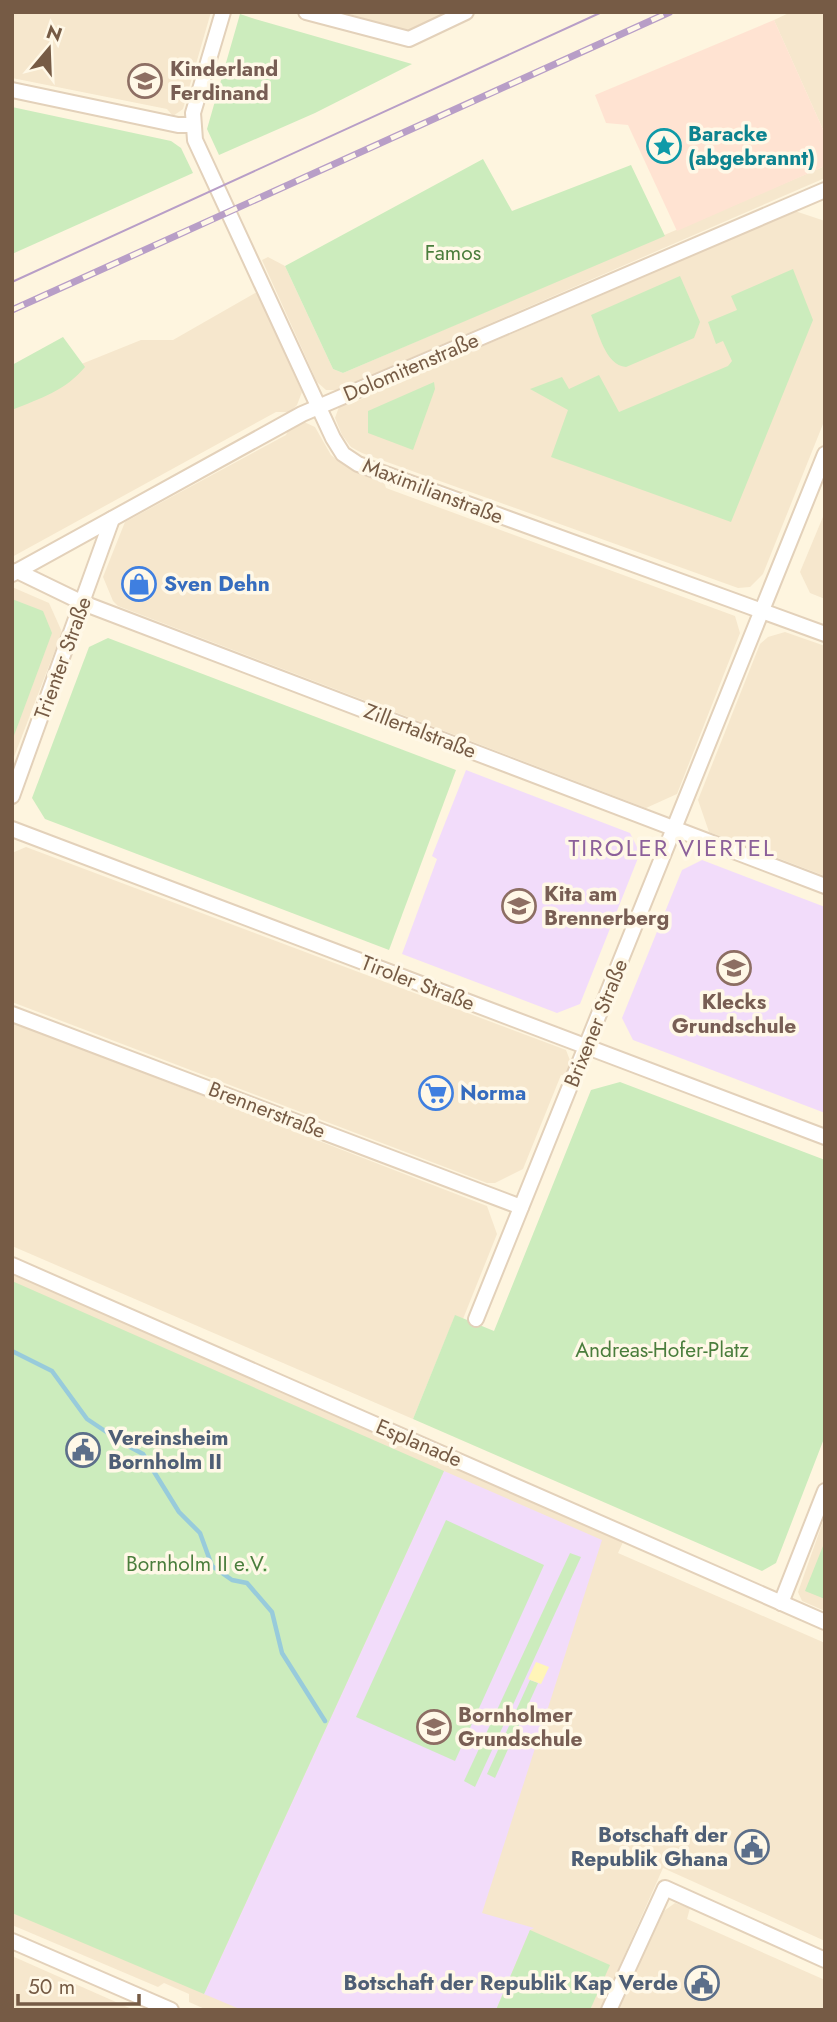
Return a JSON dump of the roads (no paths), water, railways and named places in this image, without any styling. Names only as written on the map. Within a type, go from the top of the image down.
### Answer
[{"type":"street","points":[[12,90],[178,125],[193,125],[193,113],[223,12]]},
{"type":"street","points":[[306,12],[409,39],[466,12]]},
{"type":"street","name":"Maximilianstraße","points":[[193,125],[195,140],[318,407],[343,454],[358,464],[825,634]]},
{"type":"street","name":"Dolomitenstraße","points":[[15,572],[318,407],[824,191]]},
{"type":"street","name":"Brixener Straße","points":[[477,1319],[825,454]]},
{"type":"street","name":"Trienter Straße","points":[[12,796],[111,519]]},
{"type":"street","name":"Zillertalstraße","points":[[15,572],[83,603],[825,886]]},
{"type":"street","name":"Tiroler Straße","points":[[12,829],[825,1137]]},
{"type":"street","name":"Brennerstraße","points":[[12,1014],[521,1208]]},
{"type":"street","name":"Esplanade","points":[[12,1265],[825,1622]]},
{"type":"street","points":[[781,1602],[825,1491]]},
{"type":"street","points":[[609,2010],[665,1888],[825,1960]]},
{"type":"street","points":[[12,1941],[170,2010]]},
{"type":"waterway","points":[[12,1351],[52,1371],[87,1419],[123,1443]]},
{"type":"waterway","points":[[130,1447],[143,1454],[179,1512],[200,1533],[212,1566],[232,1580],[247,1583],[272,1612],[282,1653],[325,1721]]},
{"type":"tram line","points":[[12,282],[602,12]]},
{"type":"railway","points":[[12,310],[670,12]]},
{"type":"place","name":"Kinderland Ferdinand","points":[[145,81]]},
{"type":"place","name":"Baracke (abgebrannt)","points":[[664,146]]},
{"type":"place","name":"Sven Dehn","points":[[139,584]]},
{"type":"place","name":"Kita am Brennerberg","points":[[519,906]]},
{"type":"place","name":"Klecks Grundschule","points":[[734,968]]},
{"type":"place","name":"Norma","points":[[436,1093]]},
{"type":"place","name":"Vereinsheim Bornholm II","points":[[83,1450]]},
{"type":"place","name":"Bornholmer Grundschule","points":[[434,1727]]},
{"type":"place","name":"Botschaft der Republik Ghana","points":[[752,1847]]},
{"type":"place","name":"Botschaft der Republik Kap Verde","points":[[702,1983]]},
{"type":"district","name":"TIROLER VIERTEL","points":[[672,847]]},
{"type":"park label","name":"Famos","points":[[453,253]]},
{"type":"park label","name":"Andreas-Hofer-Platz","points":[[662,1350]]},
{"type":"park label","name":"Bornholm II e.V.","points":[[197,1564]]}]
